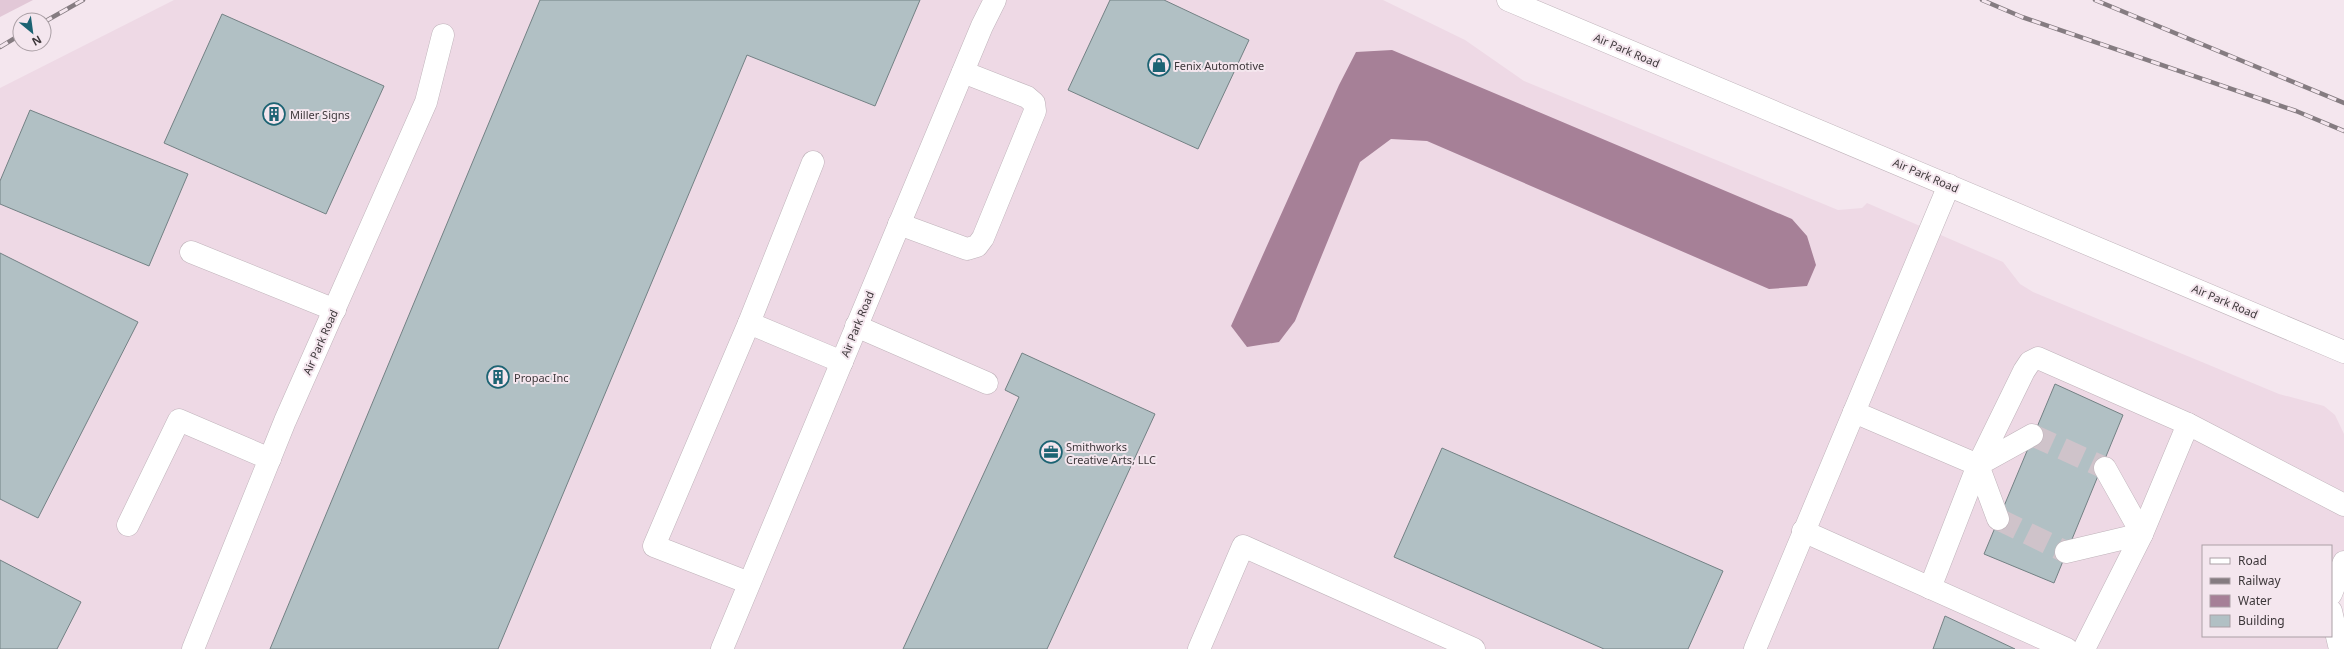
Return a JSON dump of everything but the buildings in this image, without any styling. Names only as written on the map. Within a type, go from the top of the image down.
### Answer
[{"type":"street","name":"Air Park Road","points":[[722,649],[856,326],[995,0]]},
{"type":"street","name":"Air Park Road","points":[[1508,0],[2344,352]]},
{"type":"street","name":"Air Park Road","points":[[193,649],[270,459],[426,102],[443,34]]},
{"type":"street","points":[[899,224],[967,249],[977,246],[983,238],[1035,111],[1034,104],[1027,97],[963,72]]},
{"type":"street","points":[[749,583],[654,546],[748,323],[813,162]]},
{"type":"street","points":[[1755,649],[1803,531],[1949,185]]},
{"type":"street","points":[[191,252],[335,310]]},
{"type":"street","points":[[748,323],[842,362]]},
{"type":"street","points":[[856,326],[987,383]]},
{"type":"street","points":[[1930,588],[1978,465],[2024,372],[2030,362],[2038,358],[2188,424],[2344,505]]},
{"type":"street","points":[[1854,412],[1978,465],[1998,519]]},
{"type":"street","points":[[128,526],[179,420],[270,459]]},
{"type":"street","points":[[2084,649],[2142,534],[2188,424]]},
{"type":"street","points":[[1978,465],[2032,435]]},
{"type":"street","points":[[2105,468],[2142,534]]},
{"type":"street","points":[[1803,531],[2067,649]]},
{"type":"street","points":[[2066,552],[2142,534]]},
{"type":"street","points":[[1199,649],[1243,546],[1474,649]]},
{"type":"street","points":[[2332,592],[2344,562]]},
{"type":"street","points":[[2332,615],[2340,649]]},
{"type":"shaded area","points":[[0,0],[33,0],[0,17]]},
{"type":"shaded area","points":[[174,0],[1383,0],[1465,40],[1524,81],[1838,210],[1862,208],[1867,203],[2003,262],[2020,284],[2033,292],[2279,394],[2324,406],[2335,415],[2344,434],[2344,562],[2332,592],[2332,545],[2202,545],[2202,637],[2332,637],[2340,649],[0,649],[0,88]]},
{"type":"water","points":[[1392,50],[1792,219],[1807,236],[1816,265],[1807,286],[1769,289],[1427,141],[1391,139],[1360,162],[1295,321],[1279,342],[1247,347],[1231,326],[1339,85],[1356,52]]},
{"type":"tunnel","points":[[2032,435],[2105,468]]},
{"type":"tunnel","points":[[1998,519],[2066,552]]},
{"type":"railway","points":[[52,17],[83,0]]},
{"type":"railway","points":[[1982,0],[2022,17],[2296,111],[2344,131]]},
{"type":"railway","points":[[2095,0],[2344,103]]},
{"type":"railway","points":[[0,47],[12,40]]},
{"type":"place","name":"Fenix Automotive","points":[[1159,65]]},
{"type":"place","name":"Miller Signs","points":[[274,114]]},
{"type":"place","name":"Propac Inc","points":[[498,377]]},
{"type":"place","name":"Smithworks Creative Arts, LLC","points":[[1051,452]]}]
